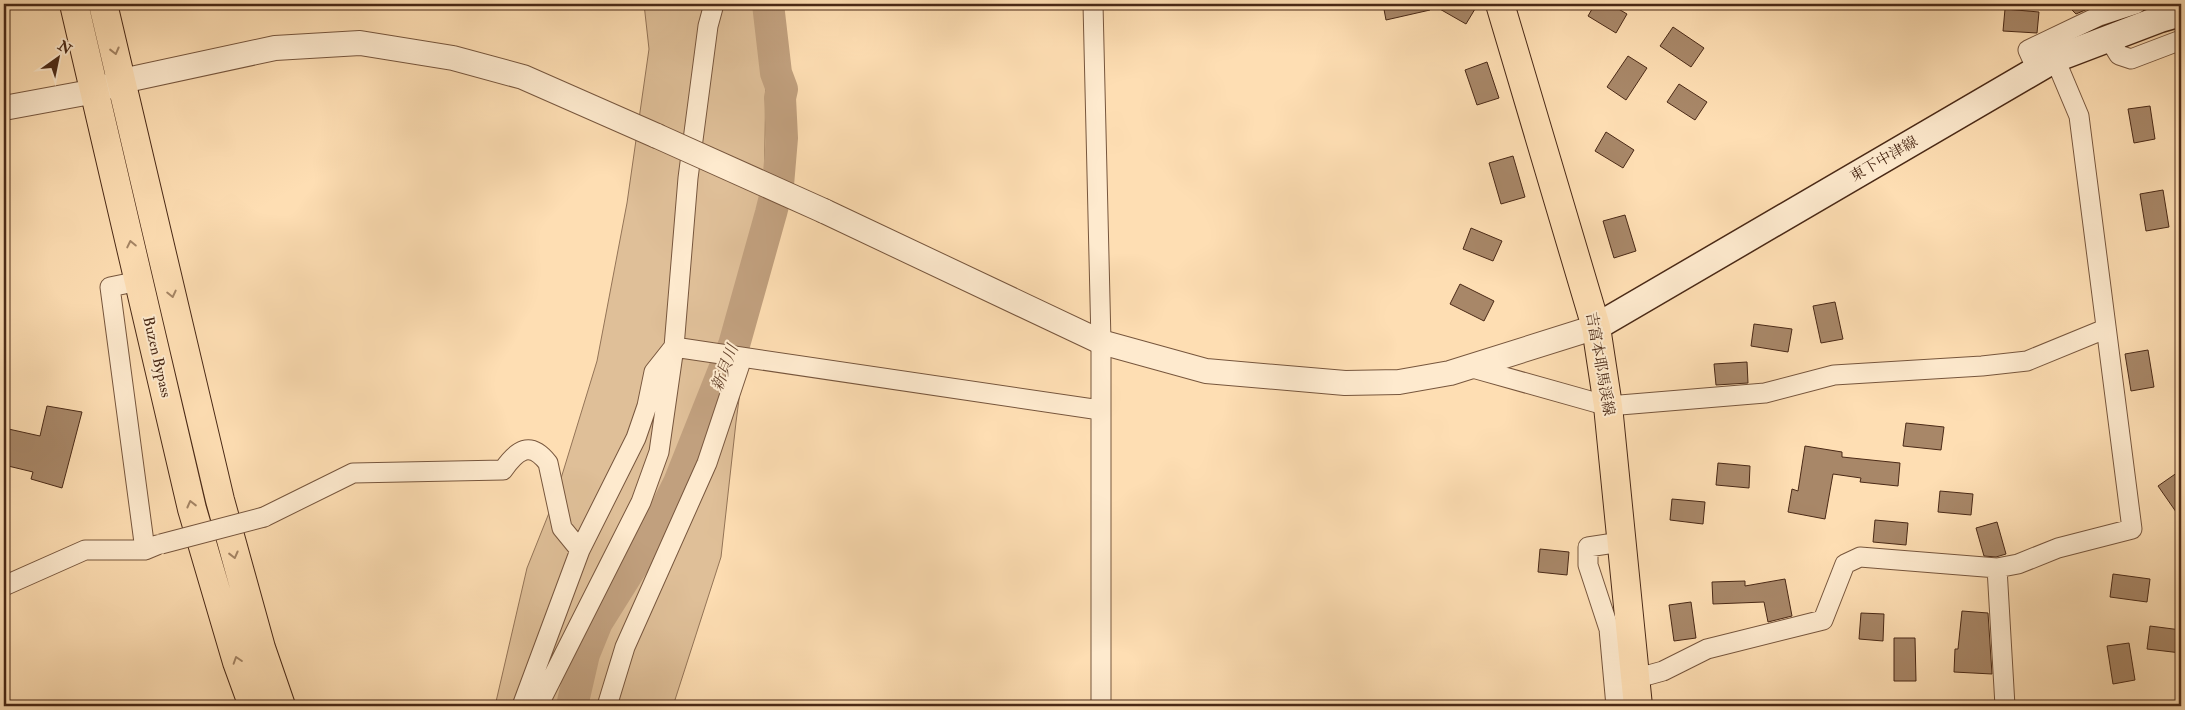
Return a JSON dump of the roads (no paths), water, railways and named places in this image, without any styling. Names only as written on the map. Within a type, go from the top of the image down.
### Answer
[{"type":"main road","name":"Buzen Bypass","points":[[74,4],[96,90],[192,509],[253,706]]},
{"type":"main road","name":"Buzen Bypass","points":[[104,4],[220,500],[260,648],[282,706]]},
{"type":"main road","name":"吉富本耶馬渓線","points":[[1500,4],[1596,327],[1608,406],[1621,542],[1619,628],[1634,678],[1638,706]]},
{"type":"main road","name":"東下中津線","points":[[1596,327],[2046,65],[2109,39],[2181,13]]},
{"type":"street","points":[[538,706],[641,502],[659,452],[674,348],[688,178],[708,26],[714,4]]},
{"type":"street","points":[[1093,4],[1101,342],[1101,706]]},
{"type":"street","points":[[1634,678],[1663,671],[1707,649],[1823,620],[1845,564],[1860,557],[1997,568],[2018,564],[2058,548],[2132,529],[2079,116],[2046,65],[2028,50],[2099,16],[2136,4]]},
{"type":"street","points":[[2109,39],[2119,55],[2130,59],[2181,40]]},
{"type":"street","points":[[4,108],[96,90],[122,81],[275,48],[360,42],[453,58],[523,77],[824,211],[1101,342],[1206,371],[1345,383],[1399,382],[1450,373],[1596,327]]},
{"type":"street","points":[[139,281],[110,288],[153,547]]},
{"type":"street","points":[[1469,367],[1608,406],[1765,393],[1834,375],[1982,366],[2027,361],[2105,329]]},
{"type":"street","points":[[674,348],[1100,410]]},
{"type":"street","points":[[522,706],[580,550],[636,438],[647,406],[654,372],[674,348]]},
{"type":"street","points":[[607,706],[625,647],[708,463],[742,358]]},
{"type":"street","points":[[4,586],[85,550],[153,547],[264,517],[353,473],[503,470],[513,455],[522,450],[531,450],[541,455],[548,464],[562,528],[580,550]]},
{"type":"street","points":[[1997,568],[2005,706]]},
{"type":"street","points":[[1616,706],[1619,628]]},
{"type":"waterway","name":"新貝川","points":[[572,706],[584,654],[597,622],[659,523],[679,483],[734,345],[771,213],[778,185],[782,138],[780,98],[782,89],[776,73],[768,4]]}]
